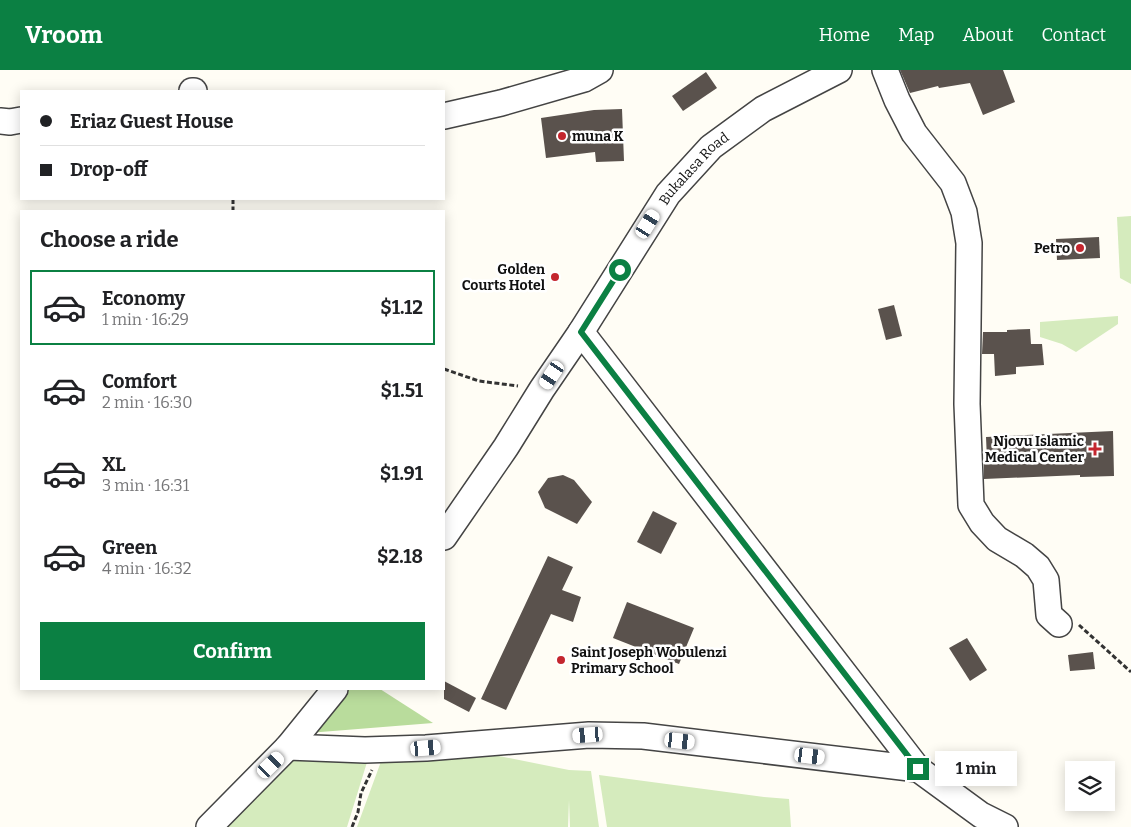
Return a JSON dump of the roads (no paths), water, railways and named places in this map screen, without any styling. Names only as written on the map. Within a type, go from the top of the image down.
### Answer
[{"type":"street","points":[[445,116],[501,103],[574,82],[600,70]]},
{"type":"street","name":"Bukalasa Road","points":[[445,536],[506,447],[668,194],[712,146],[763,109],[839,70]]},
{"type":"street","points":[[885,70],[897,100],[914,133],[953,183],[964,212],[970,243],[967,404],[971,505],[982,523],[997,539],[1024,555],[1038,567],[1046,580],[1049,614],[1059,624]]},
{"type":"street","points":[[0,122],[20,120]]},
{"type":"street","points":[[581,332],[918,769],[980,815],[1005,827]]},
{"type":"street","points":[[209,827],[288,747],[334,690]]},
{"type":"street","points":[[288,747],[426,748],[588,735],[643,736],[918,769]]},
{"type":"place","name":"muna K","points":[[562,136]]},
{"type":"place","name":"Petro","points":[[1080,248]]},
{"type":"place","name":"Golden Courts Hotel","points":[[555,277]]},
{"type":"place","name":"Njovu Islamic Medical Center","points":[[1095,449]]},
{"type":"place","name":"Saint Joseph Wobulenzi Primary School","points":[[561,660]]}]
